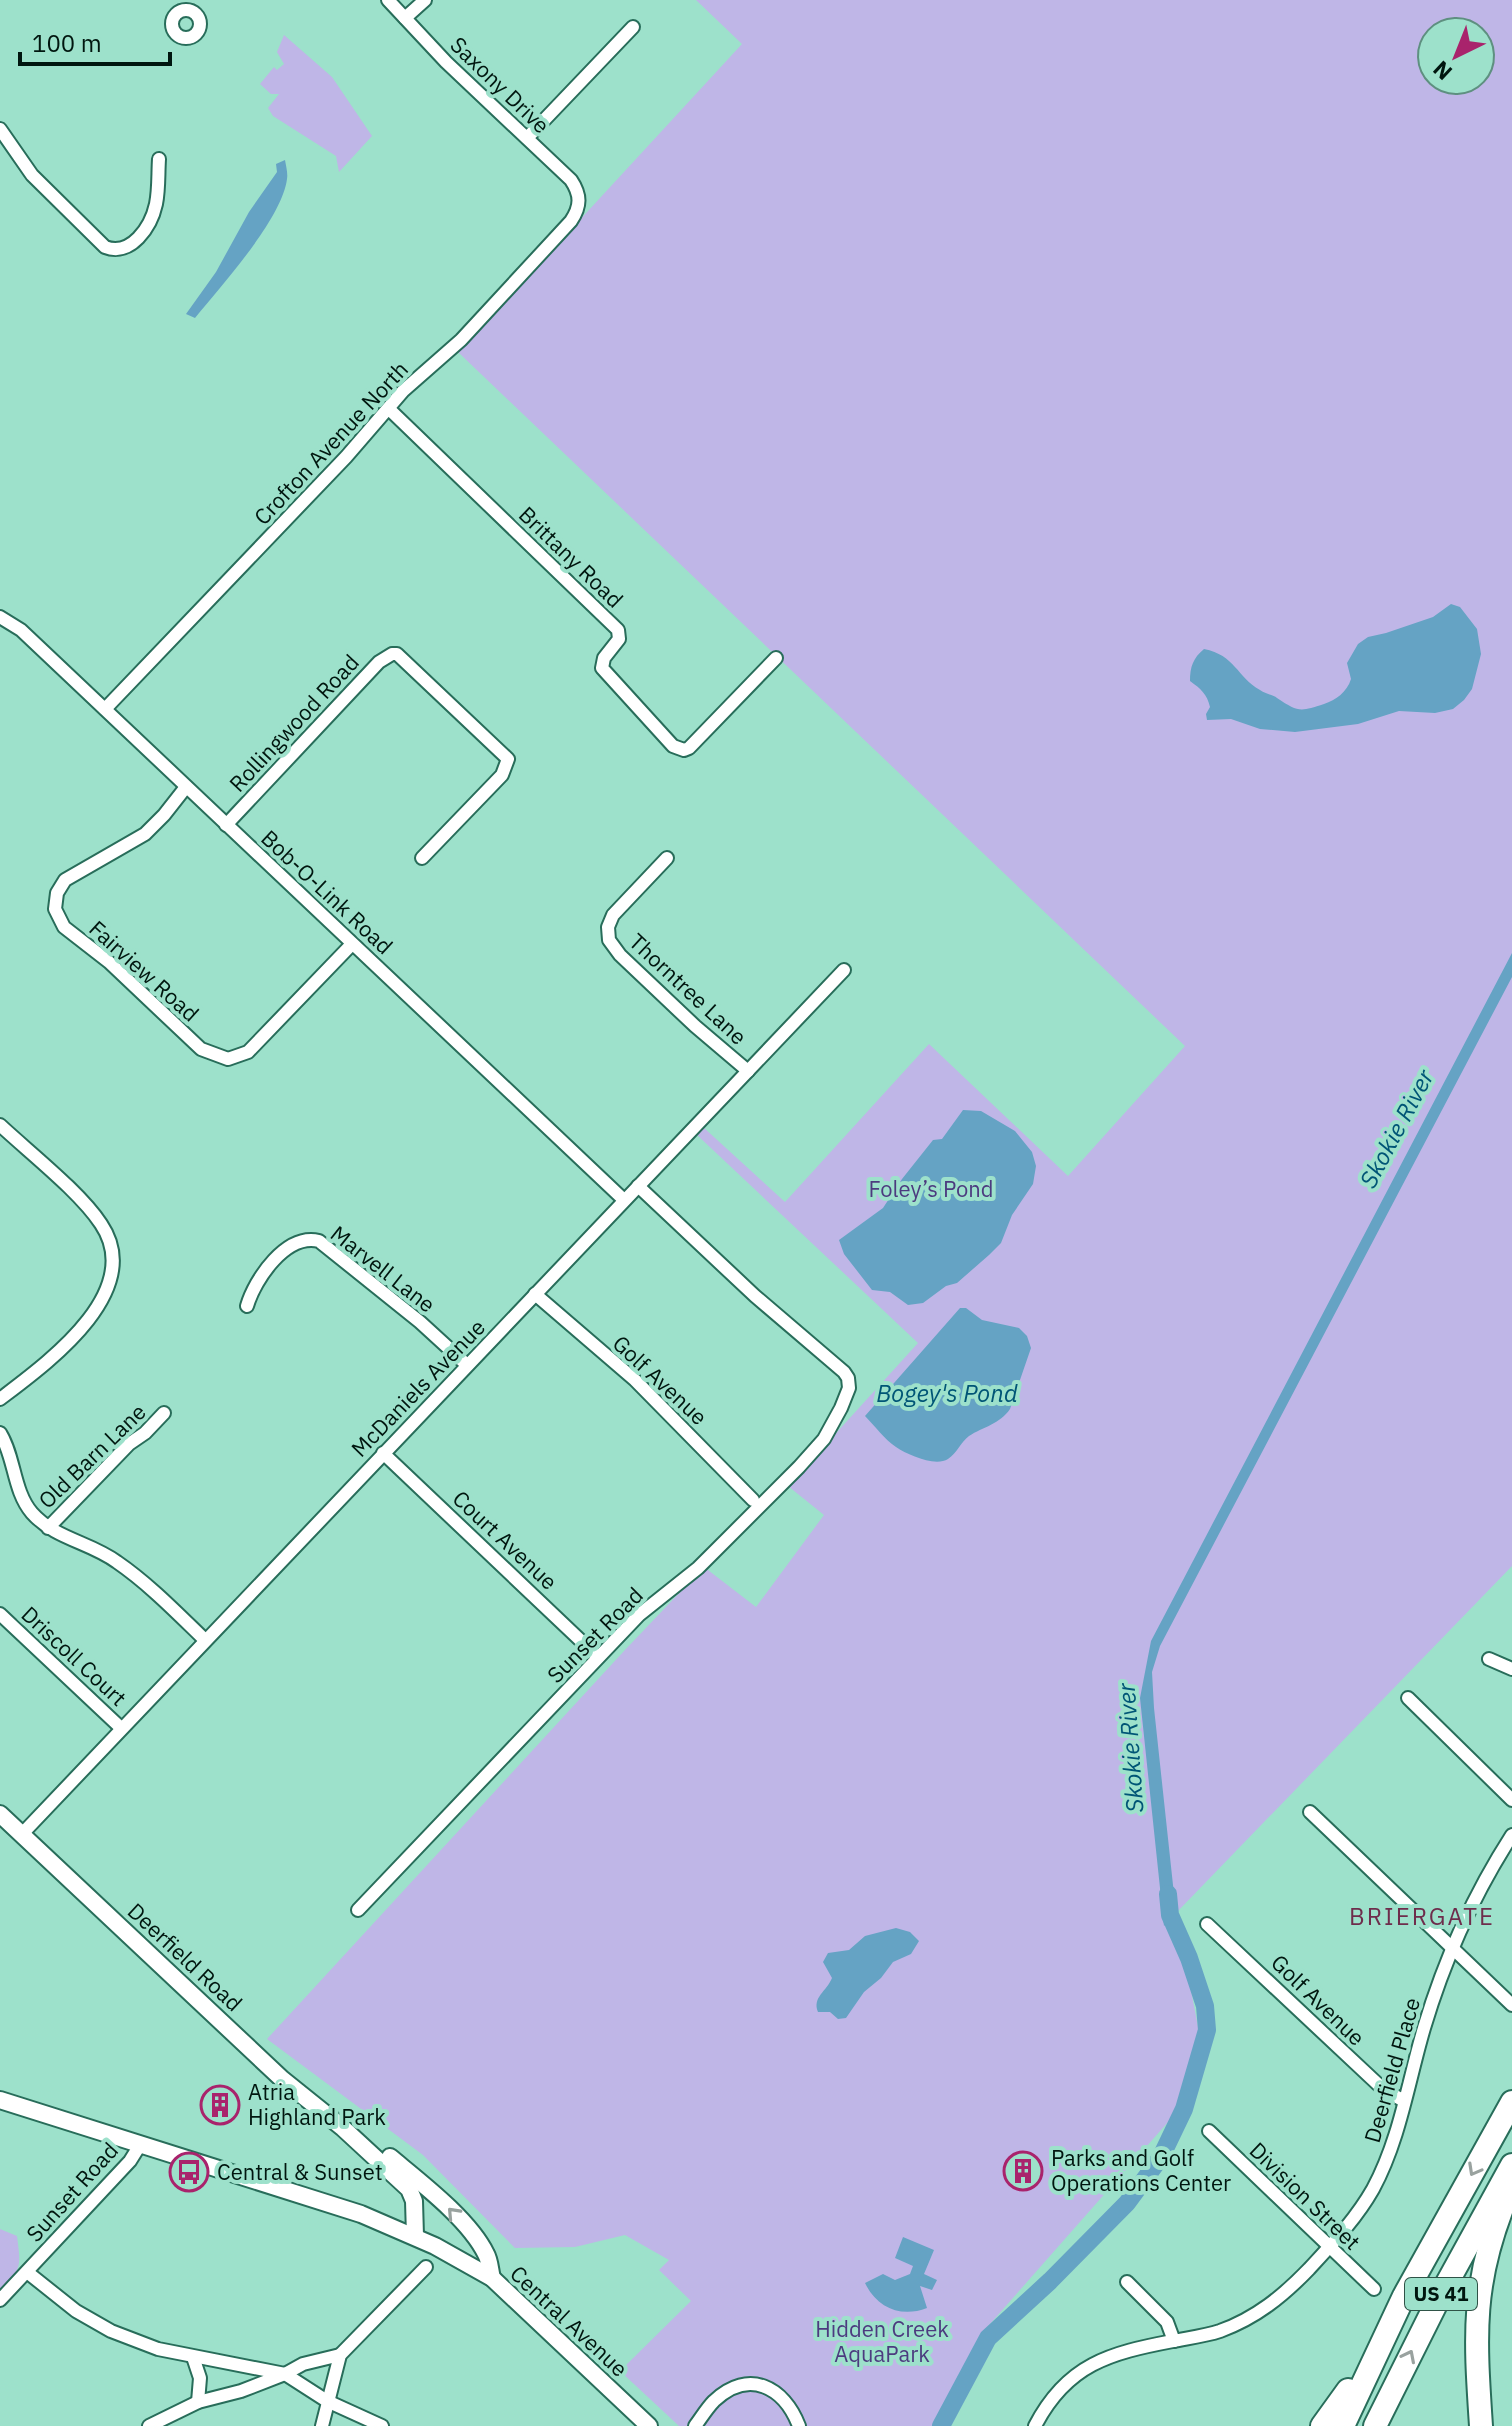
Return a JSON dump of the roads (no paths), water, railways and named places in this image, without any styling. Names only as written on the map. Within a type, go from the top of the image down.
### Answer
[{"type":"highway","name":"US 41","points":[[1343,2426],[1404,2296],[1512,2102]]},
{"type":"highway","name":"US 41","points":[[1375,2426],[1441,2294],[1512,2165]]},
{"type":"highway","points":[[1483,2420],[1475,2338],[1477,2303],[1482,2269],[1512,2185]]},
{"type":"highway","points":[[1322,2426],[1352,2384],[1404,2296]]},
{"type":"street","name":"Saxony Drive","points":[[388,0],[446,62],[571,180],[577,189],[579,201]]},
{"type":"street","points":[[405,18],[425,0]]},
{"type":"street","points":[[527,138],[633,27]]},
{"type":"street","points":[[0,129],[32,175],[105,247],[118,251],[132,245],[154,210],[159,159]]},
{"type":"street","name":"Crofton Avenue North","points":[[105,709],[336,468],[403,391],[461,340],[571,221],[578,210],[579,201]]},
{"type":"street","name":"Brittany Road","points":[[389,409],[618,630],[619,639],[604,658],[602,668],[673,746],[684,750],[689,748],[776,658]]},
{"type":"street","name":"Bob-O-Link Road","points":[[0,617],[21,630],[624,1200]]},
{"type":"street","name":"Rollingwood Road","points":[[226,825],[379,662],[397,654],[508,759],[502,775],[422,858]]},
{"type":"street","name":"Fairview Road","points":[[186,787],[145,834],[65,880],[55,902],[58,918],[64,927],[109,962],[201,1049],[228,1059],[248,1052],[352,944]]},
{"type":"street","name":"Thorntree Lane","points":[[667,858],[613,915],[608,927],[609,940],[630,966],[748,1071]]},
{"type":"street","name":"McDaniels Avenue","points":[[22,1834],[844,970]]},
{"type":"street","points":[[0,1125],[91,1210],[104,1227],[110,1244],[112,1270],[108,1290],[96,1310],[57,1352],[0,1399]]},
{"type":"street","name":"Sunset Road","points":[[358,1910],[639,1615],[698,1568],[799,1467],[833,1425],[849,1384],[844,1372],[755,1296],[638,1186]]},
{"type":"street","name":"Marvell Lane","points":[[247,1306],[260,1276],[289,1246],[303,1239],[319,1241],[420,1322],[467,1365]]},
{"type":"street","name":"Golf Avenue","points":[[535,1294],[635,1380],[753,1500]]},
{"type":"street","name":"Old Barn Lane","points":[[48,1528],[118,1454],[164,1413]]},
{"type":"street","points":[[0,1433],[30,1510],[48,1528],[115,1559],[141,1579],[205,1640]]},
{"type":"street","name":"Court Avenue","points":[[383,1453],[598,1657]]},
{"type":"street","name":"Driscoll Court","points":[[0,1614],[121,1728]]},
{"type":"street","points":[[1489,1659],[1512,1669]]},
{"type":"street","points":[[1408,1698],[1512,1800]]},
{"type":"street","points":[[1310,1812],[1512,2005]]},
{"type":"street","name":"Deerfield Road","points":[[0,1814],[282,2079],[343,2128],[409,2189],[414,2201],[415,2236]]},
{"type":"street","name":"Deerfield Place","points":[[1035,2426],[1056,2394],[1078,2373],[1100,2359],[1128,2349],[1221,2331],[1262,2311],[1280,2297],[1348,2226],[1372,2190],[1395,2140],[1425,2025],[1453,1951],[1479,1894],[1512,1835]]},
{"type":"street","name":"Golf Avenue","points":[[1207,1924],[1383,2089],[1404,2101]]},
{"type":"street","name":"Central Avenue","points":[[0,2100],[361,2214],[415,2236],[492,2278],[649,2426]]},
{"type":"street","name":"Deerfield Road","points":[[343,2128],[388,2155],[449,2208],[487,2255],[492,2278]]},
{"type":"street","name":"Division Street","points":[[1209,2131],[1374,2289]]},
{"type":"street","name":"Sunset Road","points":[[0,2300],[130,2161],[140,2145]]},
{"type":"street","points":[[322,2426],[340,2355],[426,2267]]},
{"type":"street","points":[[27,2272],[76,2311],[111,2331],[158,2349],[285,2374],[327,2401],[382,2426]]},
{"type":"street","points":[[1127,2282],[1167,2322],[1174,2341]]},
{"type":"street","points":[[149,2426],[198,2402],[241,2391],[303,2364],[340,2355]]},
{"type":"street","points":[[193,2357],[200,2378],[198,2402]]},
{"type":"street","points":[[695,2426],[714,2401],[738,2386],[751,2384],[778,2393],[792,2407],[799,2426]]},
{"type":"water","points":[[285,160],[287,177],[283,195],[263,232],[195,318],[186,314],[216,272],[249,212],[277,172],[276,164]]},
{"type":"water","points":[[1451,604],[1460,607],[1477,629],[1481,654],[1472,689],[1453,709],[1435,713],[1399,711],[1358,724],[1295,732],[1260,729],[1231,719],[1207,720],[1210,707],[1207,699],[1190,681],[1193,663],[1204,649],[1223,656],[1252,685],[1290,706],[1299,709],[1316,707],[1333,700],[1347,688],[1351,679],[1347,663],[1358,644],[1368,637],[1433,617]]},
{"type":"water","points":[[1512,953],[1512,977],[1160,1646],[1152,1672],[1154,1708],[1176,1913],[1164,1926],[1140,1698],[1151,1641]]},
{"type":"water","name":"Foley’s Pond","points":[[963,1110],[981,1111],[1015,1131],[1032,1152],[1036,1166],[1033,1184],[1012,1215],[1001,1243],[989,1255],[957,1283],[946,1286],[923,1303],[908,1305],[890,1292],[872,1290],[844,1254],[839,1240],[883,1208],[933,1140],[942,1139]]},
{"type":"water","name":"Bogey's Pond","points":[[960,1308],[966,1308],[982,1320],[1019,1328],[1027,1336],[1031,1348],[1006,1414],[969,1436],[948,1459],[929,1461],[896,1447],[865,1416]]},
{"type":"water","points":[[896,1928],[910,1932],[919,1941],[911,1954],[893,1962],[881,1978],[864,1992],[846,2018],[838,2019],[830,2012],[818,2012],[818,1998],[832,1978],[823,1962],[828,1953],[849,1950],[865,1936]]},
{"type":"water","points":[[903,2237],[934,2250],[924,2274],[937,2280],[932,2290],[920,2286],[927,2308],[917,2311],[899,2311],[883,2305],[865,2283],[883,2274],[895,2280],[910,2274],[913,2266],[895,2258]]},
{"type":"waterway","name":"Skokie River","points":[[941,2426],[988,2338],[1127,2203],[1161,2157],[1184,2109],[1207,2030],[1205,2006],[1170,1915],[1168,1894]]},
{"type":"place","name":"Atria Highland Park","points":[[220,2105]]},
{"type":"place","name":"Parks and Golf Operations Center","points":[[1023,2171]]},
{"type":"place","name":"Central & Sunset","points":[[189,2172]]},
{"type":"district","name":"BRIERGATE","points":[[1422,1917]]},
{"type":"park label","name":"Hidden Creek AquaPark","points":[[882,2342]]}]
